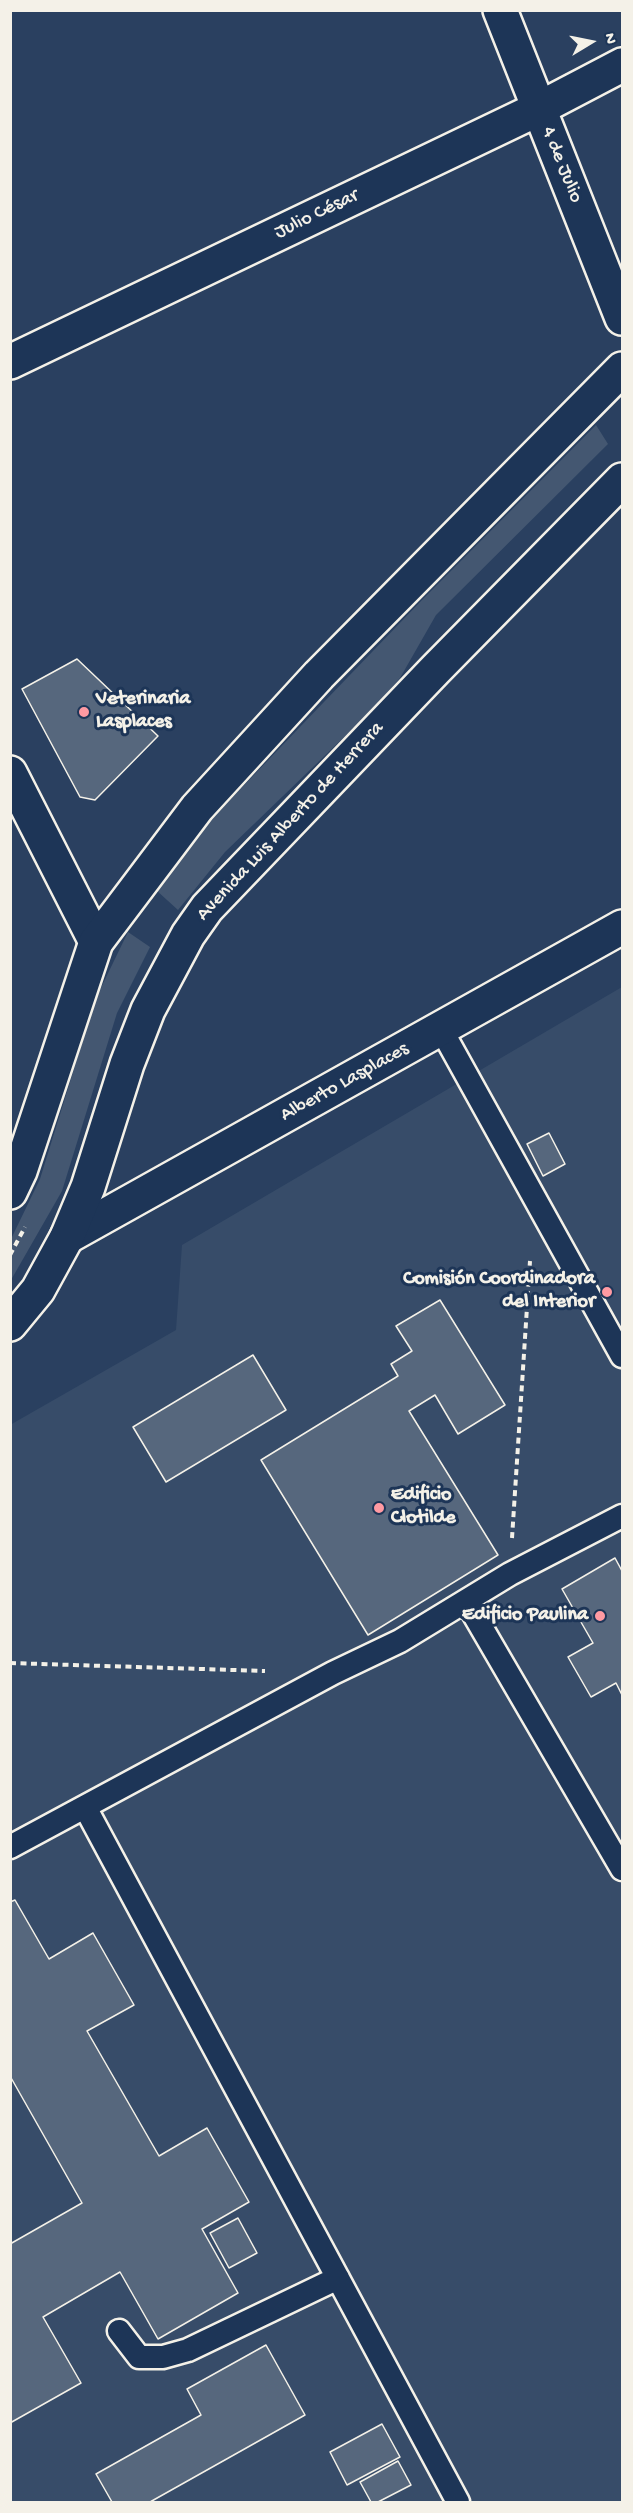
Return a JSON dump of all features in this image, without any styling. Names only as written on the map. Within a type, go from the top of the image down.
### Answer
[{"type":"main road","name":"4 de Julio","points":[[500,10],[622,318]]},
{"type":"main road","name":"Julio César","points":[[10,362],[538,109],[622,64]]},
{"type":"main road","points":[[10,1192],[20,1171],[96,942],[197,808],[319,675],[622,369]]},
{"type":"main road","name":"Avenida Luis Alberto de Herrera","points":[[10,1324],[38,1290],[67,1237],[92,1177],[148,1010],[188,935],[207,908],[435,670],[622,480]]},
{"type":"main road","points":[[10,773],[96,942]]},
{"type":"main road","name":"Alberto Lasplaces","points":[[67,1237],[622,927]]},
{"type":"lane","points":[[441,1029],[622,1356]]},
{"type":"lane","points":[[10,1847],[333,1673],[400,1641],[510,1574],[622,1516]]},
{"type":"lane","points":[[466,1600],[622,1869]]},
{"type":"lane","points":[[85,1807],[458,2502]]},
{"type":"lane","points":[[119,2331],[139,2357],[164,2357],[188,2350],[338,2278]]},
{"type":"path","points":[[510,1574],[531,1256]]},
{"type":"path","points":[[10,1663],[273,1671]]},
{"type":"shaded area","points":[[596,425],[608,444],[436,615],[400,678],[370,712],[225,852],[178,910],[156,890],[201,830],[421,601]]},
{"type":"shaded area","points":[[128,932],[150,947],[117,1013],[62,1191],[11,1280],[11,1239],[40,1179],[96,998]]},
{"type":"shaded area","points":[[622,987],[622,2502],[11,2502],[10,1425],[176,1330],[182,1245]]},
{"type":"building","name":"Veterinaria Lasplaces","points":[[77,659],[158,736],[95,800],[80,797],[22,689]]},
{"type":"building","points":[[549,1133],[565,1164],[543,1176],[527,1144]]},
{"type":"building","name":"Edificio Clotilde","points":[[440,1300],[505,1405],[458,1434],[435,1395],[409,1411],[498,1555],[368,1635],[261,1460],[398,1376],[391,1364],[412,1351],[396,1326]]},
{"type":"building","points":[[253,1355],[286,1410],[166,1482],[133,1427]]},
{"type":"building","name":"Edificio Paulina","points":[[615,1558],[622,1571],[622,1695],[616,1683],[591,1697],[568,1657],[593,1643],[562,1589]]},
{"type":"building","points":[[15,1900],[49,1959],[93,1933],[134,2005],[87,2031],[159,2156],[207,2128],[249,2202],[202,2229],[238,2293],[158,2339],[120,2272],[43,2317],[81,2383],[10,2423],[10,2244],[82,2203],[10,2076],[10,1902]]},
{"type":"building","points":[[238,2218],[257,2253],[229,2268],[210,2233]]},
{"type":"building","points":[[266,2345],[305,2415],[150,2502],[112,2502],[96,2474],[201,2415],[187,2389]]},
{"type":"building","points":[[382,2424],[400,2457],[347,2485],[330,2452]]},
{"type":"building","points":[[398,2461],[411,2485],[378,2502],[371,2502],[360,2482]]},
{"type":"place","name":"Veterinaria Lasplaces","points":[[84,712]]},
{"type":"place","name":"Comisión Coordinadora del Interior","points":[[607,1292]]},
{"type":"place","name":"Edificio Clotilde","points":[[379,1508]]},
{"type":"place","name":"Edificio Paulina","points":[[600,1616]]}]
